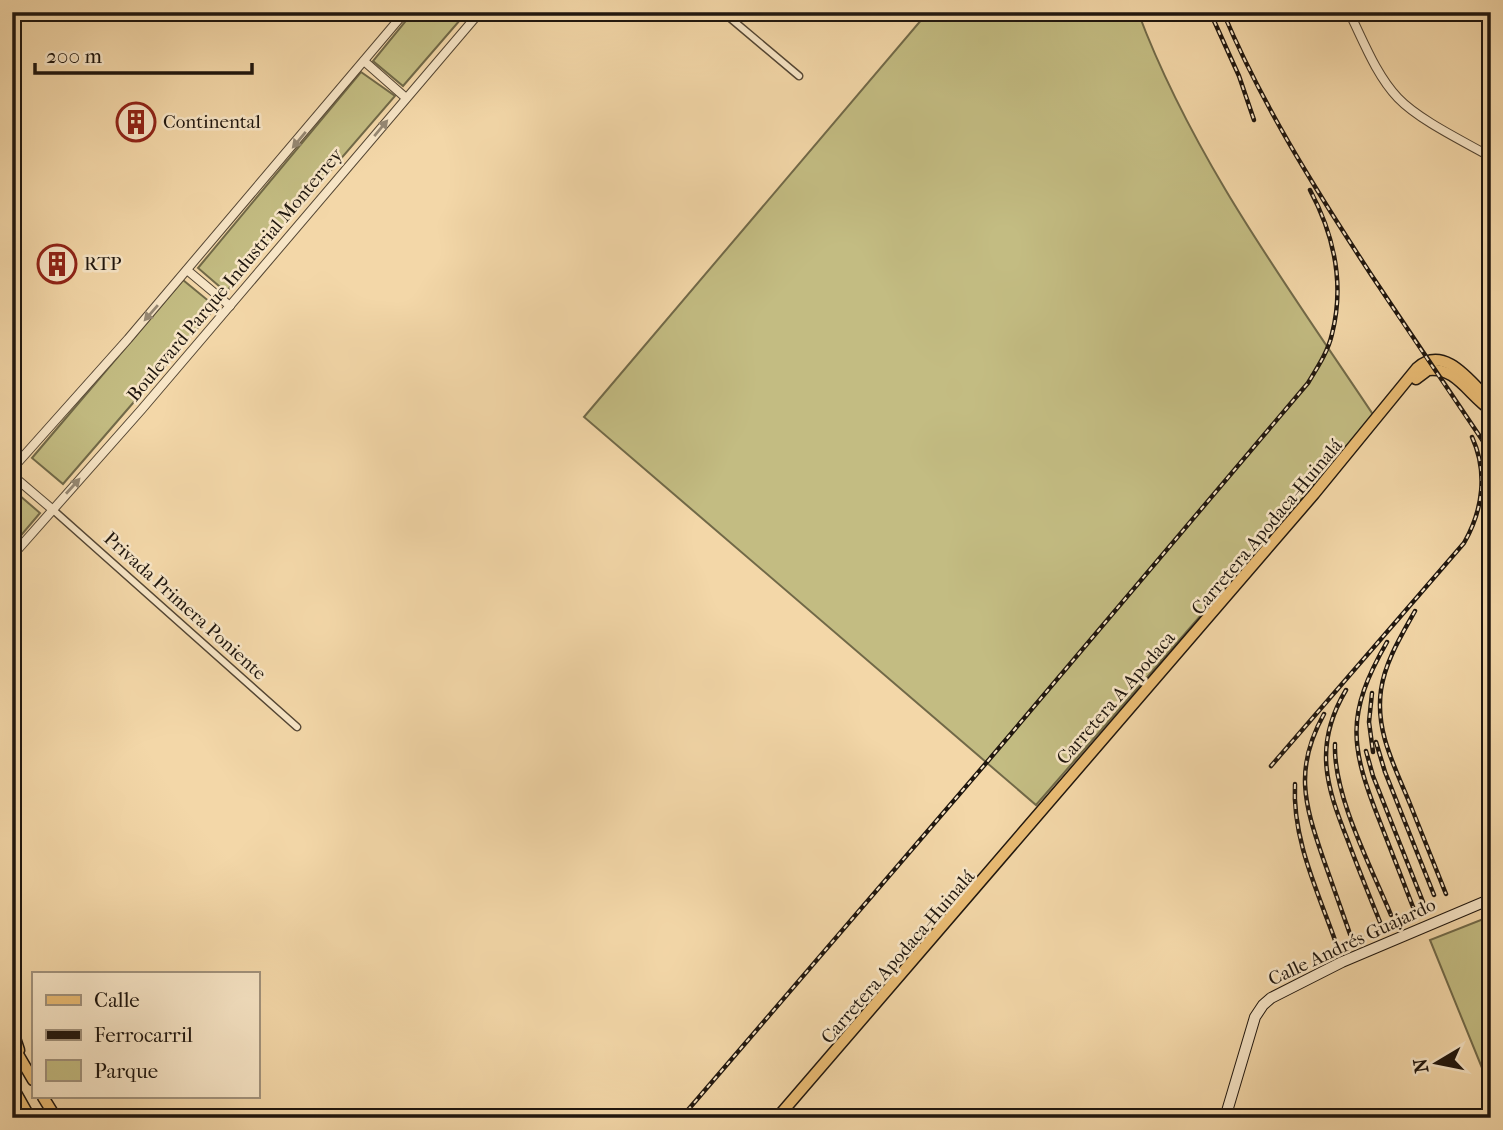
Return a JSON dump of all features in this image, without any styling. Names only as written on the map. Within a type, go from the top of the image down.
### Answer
[{"type":"main road","name":"Carretera A Apodaca","points":[[778,1118],[1314,494],[1417,368],[1433,360],[1447,362],[1491,402]]},
{"type":"main road","name":"Carretera Apodaca-Huinalá","points":[[784,1118],[1420,374],[1433,369],[1445,371],[1491,410]]},
{"type":"main road","name":"Calle Andrés Guajardo","points":[[1225,1118],[1255,1017],[1266,1001],[1342,962],[1491,899]]},
{"type":"main road","points":[[12,1029],[25,1066]]},
{"type":"main road","points":[[12,1044],[32,1078]]},
{"type":"main road","points":[[12,1086],[30,1118]]},
{"type":"main road","points":[[44,1098],[56,1118]]},
{"type":"street","name":"Boulevard Parque Industrial Monterrey","points":[[12,469],[187,270],[405,12]]},
{"type":"street","name":"Boulevard Parque Industrial Monterrey","points":[[12,556],[230,306],[480,12]]},
{"type":"street","points":[[723,12],[799,76]]},
{"type":"street","points":[[1349,12],[1381,74],[1397,97],[1412,110],[1491,157]]},
{"type":"street","points":[[364,61],[406,98]]},
{"type":"street","points":[[187,270],[230,306]]},
{"type":"street","points":[[12,475],[52,509]]},
{"type":"street","name":"Privada Primera Poniente","points":[[52,509],[297,727]]},
{"type":"green space","points":[[413,12],[467,12],[403,86],[373,61]]},
{"type":"green space","points":[[928,12],[1138,12],[1160,66],[1214,170],[1244,221],[1374,416],[1036,805],[584,417]]},
{"type":"green space","points":[[361,72],[395,96],[226,292],[198,268]]},
{"type":"green space","points":[[183,280],[216,307],[63,484],[32,458]]},
{"type":"green space","points":[[12,489],[40,513],[12,546]]},
{"type":"green space","points":[[1491,916],[1491,1090],[1430,940]]},
{"type":"railway","points":[[1210,12],[1239,76],[1254,120]]},
{"type":"railway","points":[[1223,12],[1255,81],[1311,180],[1491,453]]},
{"type":"railway","points":[[681,1118],[1308,383],[1330,341],[1337,296],[1331,242],[1310,190]]},
{"type":"railway","points":[[1271,766],[1464,543],[1476,517],[1481,491],[1480,464],[1472,437]]},
{"type":"railway","points":[[1415,611],[1386,669],[1381,690],[1381,720],[1393,762],[1446,894]]},
{"type":"railway","points":[[1387,642],[1364,690],[1356,731],[1358,751],[1370,795],[1413,907]]},
{"type":"railway","points":[[1346,690],[1329,729],[1326,766],[1340,821],[1380,922]]},
{"type":"railway","points":[[1372,693],[1369,722],[1373,752]]},
{"type":"railway","points":[[1324,714],[1315,733],[1305,769],[1307,803],[1316,838],[1350,934]]},
{"type":"railway","points":[[1376,742],[1385,772],[1434,895]]},
{"type":"railway","points":[[1335,744],[1336,764],[1347,808],[1391,915]]},
{"type":"railway","points":[[1366,751],[1373,776],[1423,902]]},
{"type":"railway","points":[[1295,784],[1295,805],[1302,845],[1336,943]]},
{"type":"place","name":"Continental","points":[[136,122]]},
{"type":"place","name":"RTP","points":[[57,264]]}]
